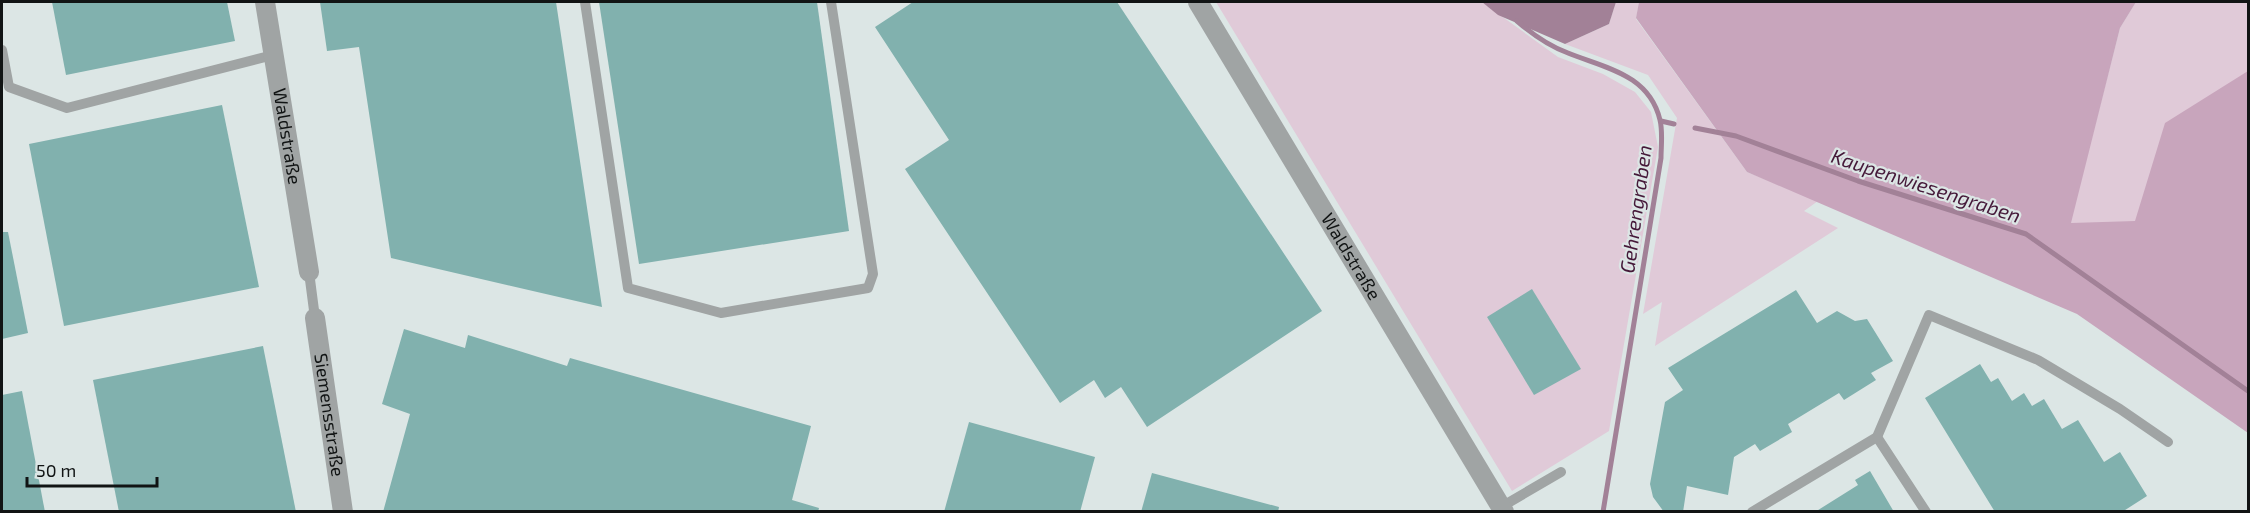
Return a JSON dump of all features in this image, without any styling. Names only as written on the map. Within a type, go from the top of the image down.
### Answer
[{"type":"street","name":"Waldstraße","points":[[265,2],[309,272]]},
{"type":"street","name":"Waldstraße","points":[[1198,2],[1503,509]]},
{"type":"street","name":"Siemensstraße","points":[[315,318],[344,512]]},
{"type":"lane","points":[[585,2],[628,288],[721,313],[868,288],[873,274],[831,2]]},
{"type":"lane","points":[[2,50],[9,87],[67,108],[273,55]]},
{"type":"lane","points":[[309,272],[315,318]]},
{"type":"lane","points":[[1752,512],[1877,437],[1929,315],[2038,360],[2120,408],[2168,442]]},
{"type":"lane","points":[[1877,437],[1926,512]]},
{"type":"lane","points":[[1503,509],[1561,472]]},
{"type":"shaded area","points":[[1216,2],[1482,2],[1558,57],[1603,74],[1635,92],[1651,112],[1658,147],[1609,431],[1512,491]]},
{"type":"shaded area","points":[[1482,2],[1616,2],[1609,24],[1565,44],[1498,15]]},
{"type":"shaded area","points":[[1616,2],[1639,2],[1636,19],[1747,172],[1818,201],[1804,211],[1838,228],[1655,346],[1662,302],[1643,314],[1677,118],[1648,75],[1565,44],[1609,24]]},
{"type":"shaded area","points":[[1639,2],[2136,2],[2120,28],[2071,223],[2135,221],[2165,123],[2248,71],[2248,433],[2077,314],[1747,172],[1636,18]]},
{"type":"shaded area","points":[[2136,2],[2248,2],[2248,427],[2094,223],[2070,223],[2120,28]]},
{"type":"building","points":[[52,2],[227,2],[235,41],[66,75]]},
{"type":"building","points":[[320,2],[556,2],[602,307],[391,258],[359,47],[327,51]]},
{"type":"building","points":[[599,2],[817,2],[849,231],[639,264]]},
{"type":"building","points":[[913,2],[1117,2],[1322,311],[1147,427],[1121,387],[1105,398],[1094,380],[1060,403],[905,169],[949,140],[875,27]]},
{"type":"building","points":[[222,105],[259,287],[64,326],[29,144]]},
{"type":"building","points":[[2,232],[8,232],[28,333],[2,339]]},
{"type":"building","points":[[1532,289],[1581,369],[1534,395],[1487,317]]},
{"type":"building","points":[[1796,290],[1817,323],[1837,311],[1855,321],[1867,319],[1893,361],[1871,373],[1876,380],[1844,400],[1839,393],[1788,424],[1792,432],[1760,451],[1755,444],[1734,457],[1728,495],[1687,486],[1683,512],[1664,512],[1653,497],[1650,484],[1665,402],[1683,390],[1668,368]]},
{"type":"building","points":[[404,329],[465,348],[468,335],[567,366],[570,358],[811,426],[792,500],[819,508],[818,512],[383,512],[410,414],[382,404]]},
{"type":"building","points":[[263,346],[296,512],[119,512],[93,380]]},
{"type":"building","points":[[1980,364],[1991,382],[1998,378],[2012,401],[2024,393],[2032,406],[2044,399],[2062,429],[2078,420],[2104,462],[2120,452],[2147,496],[2122,512],[1995,512],[1925,398]]},
{"type":"building","points":[[22,391],[45,512],[2,512],[2,395]]},
{"type":"building","points":[[969,422],[1095,457],[1080,512],[944,512]]},
{"type":"building","points":[[1870,471],[1894,512],[1815,512],[1858,485],[1855,480]]},
{"type":"building","points":[[1152,473],[1279,507],[1278,512],[1141,512]]},
{"type":"waterway","name":"Gehrengraben","points":[[1517,21],[1554,47],[1624,75],[1636,83],[1646,92],[1654,105],[1661,125],[1661,158],[1603,512]]},
{"type":"waterway","name":"Kaupenwiesengraben","points":[[1661,121],[1674,124]]},
{"type":"waterway","name":"Kaupenwiesengraben","points":[[1695,128],[1736,136],[1858,181],[2026,234],[2248,391]]}]
